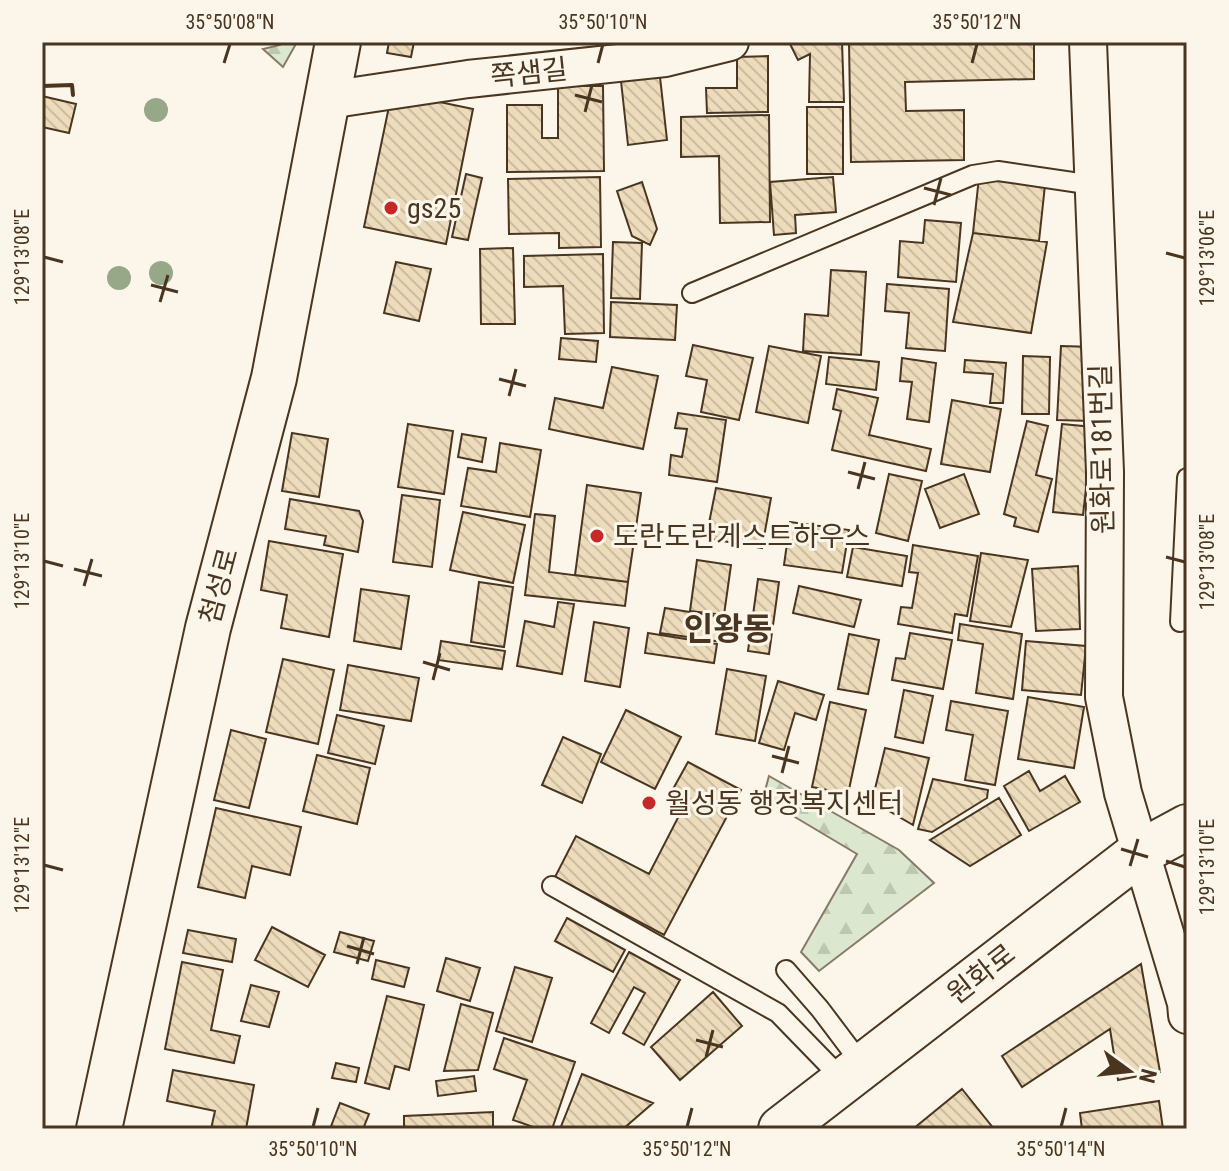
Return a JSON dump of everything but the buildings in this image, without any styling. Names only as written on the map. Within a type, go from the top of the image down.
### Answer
[{"type":"street","name":"첨성로","points":[[99,1129],[208,628],[274,378],[338,42]]},
{"type":"street","name":"쪽샘길","points":[[328,100],[468,79],[665,58],[730,42]]},
{"type":"street","name":"원화로181번길","points":[[1088,42],[1105,472],[1104,697],[1123,793],[1187,1015]]},
{"type":"street","name":"원화로","points":[[781,1129],[1139,853],[1187,827]]},
{"type":"lane","points":[[692,293],[973,175],[998,171],[1093,185]]},
{"type":"lane","points":[[1187,478],[1180,622],[1187,619]]},
{"type":"lane","points":[[552,886],[778,1013],[853,1073]]},
{"type":"lane","points":[[786,970],[820,1009],[853,1073]]},
{"type":"green space","points":[[281,42],[297,42],[283,67],[263,49],[280,45]]},
{"type":"green space","points":[[769,776],[899,850],[934,883],[819,971],[801,952],[857,854],[763,798]]},
{"type":"wall","points":[[42,86],[72,85],[73,95]]},
{"type":"place","name":"gs25","points":[[391,208]]},
{"type":"place","name":"도란도란게스트하우스","points":[[597,536]]},
{"type":"place","name":"월성동 행정복지센터","points":[[649,803]]},
{"type":"district","name":"인왕동","points":[[728,629]]}]
